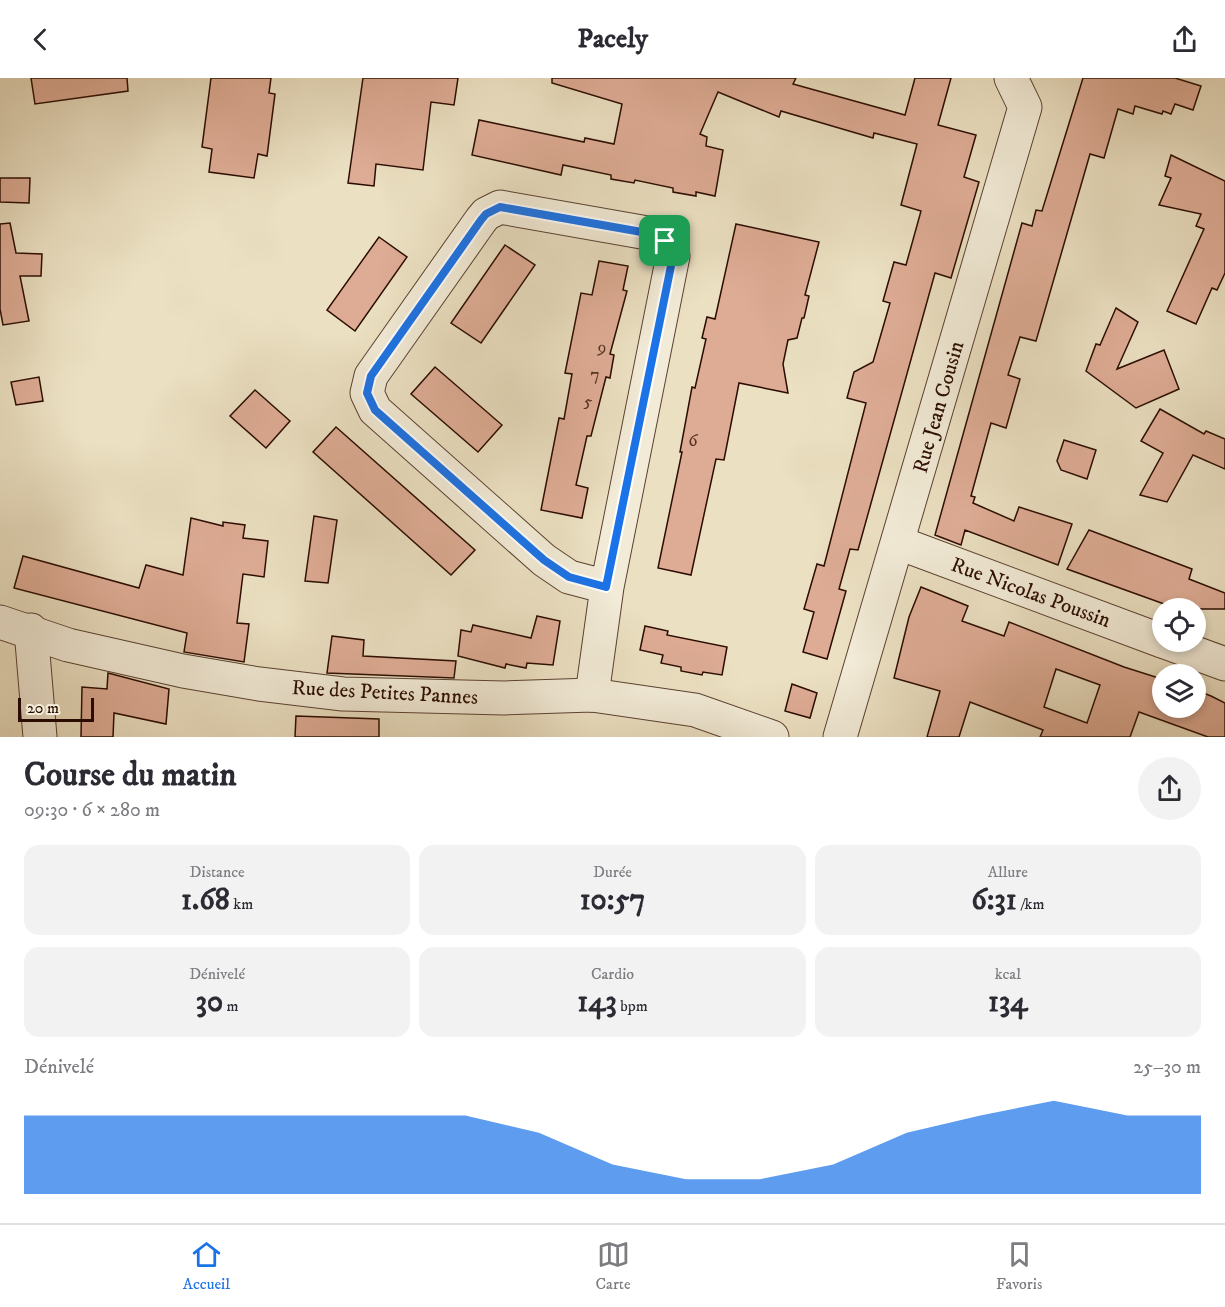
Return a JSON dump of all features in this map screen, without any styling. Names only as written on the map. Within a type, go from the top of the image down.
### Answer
[{"type":"street","name":"Rue Jean Cousin","points":[[840,737],[1025,107],[1011,78]]},
{"type":"street","points":[[592,695],[606,587],[673,256],[665,241],[653,234],[500,207],[486,214],[481,220],[371,376],[367,393],[375,410],[544,560],[569,577],[606,587]]},
{"type":"street","name":"Rue Nicolas Poussin","points":[[898,543],[1152,637]]},
{"type":"street","points":[[15,626],[40,737]]},
{"type":"street","name":"Rue des Petites Pannes","points":[[15,626],[68,645],[183,671],[343,694],[504,698],[592,695],[694,710],[772,737]]},
{"type":"street","name":"Rue Nicolas Poussin","points":[[1193,652],[1225,664]]},
{"type":"building","points":[[31,78],[127,78],[128,91],[35,104]]},
{"type":"building","points":[[211,78],[271,78],[269,93],[275,94],[267,156],[258,154],[254,178],[209,172],[212,149],[202,147]]},
{"type":"building","points":[[363,78],[458,78],[454,105],[431,102],[423,170],[376,164],[374,186],[348,183]]},
{"type":"building","points":[[552,78],[796,78],[793,84],[905,115],[915,78],[951,78],[938,125],[976,135],[964,177],[979,182],[951,278],[935,273],[858,550],[850,549],[839,589],[846,591],[827,659],[803,652],[814,612],[804,609],[817,564],[824,566],[866,403],[847,398],[854,372],[873,362],[890,303],[883,301],[894,262],[906,265],[921,211],[901,205],[917,144],[874,133],[873,138],[781,111],[779,117],[718,92],[700,134],[707,137],[706,146],[723,150],[715,196],[696,192],[696,196],[673,192],[673,188],[635,180],[634,183],[611,179],[611,175],[563,165],[561,175],[472,155],[479,120],[584,142],[585,138],[614,144],[622,104],[552,83]]},
{"type":"building","points":[[1083,78],[1175,78],[1201,86],[1193,110],[1175,104],[1171,114],[1163,111],[1162,114],[1135,106],[1133,114],[1118,109],[1104,158],[1090,154],[1036,341],[1020,337],[1008,375],[1020,379],[1006,428],[991,423],[971,496],[975,497],[973,503],[1014,521],[1019,507],[1072,524],[1058,565],[965,530],[961,545],[935,535],[1022,223],[1032,226],[1036,210],[1042,211]]},
{"type":"building","points":[[1171,155],[1225,181],[1225,273],[1217,290],[1212,288],[1196,324],[1167,311],[1204,229],[1196,226],[1201,214],[1159,205],[1171,178],[1165,176]]},
{"type":"building","points":[[0,178],[30,178],[29,203],[0,202]]},
{"type":"building","points":[[10,223],[16,253],[42,254],[41,276],[20,276],[29,321],[3,325],[0,309],[0,224]]},
{"type":"building","points":[[736,224],[819,242],[805,295],[809,296],[804,318],[802,318],[797,338],[788,340],[783,364],[788,393],[739,383],[724,460],[716,459],[691,575],[658,568],[682,452],[680,452],[692,387],[695,388],[706,339],[702,338],[707,317],[715,319]]},
{"type":"building","points":[[379,237],[407,257],[355,331],[327,310]]},
{"type":"building","points":[[505,245],[535,265],[481,343],[451,323]]},
{"type":"building","points":[[599,261],[628,266],[623,290],[627,291],[610,354],[614,355],[610,378],[606,377],[591,436],[587,436],[576,485],[588,488],[582,518],[541,510],[559,418],[564,419],[572,374],[565,373],[581,293],[592,295]]},
{"type":"building","points":[[1116,308],[1138,322],[1117,369],[1164,350],[1179,389],[1136,408],[1086,371],[1096,344],[1100,345]]},
{"type":"building","points":[[435,367],[502,425],[478,452],[411,394]]},
{"type":"building","points":[[39,377],[43,401],[16,405],[11,382]]},
{"type":"building","points":[[255,390],[290,421],[266,448],[230,416]]},
{"type":"building","points":[[1160,409],[1204,434],[1206,431],[1225,439],[1225,469],[1193,455],[1167,502],[1140,495],[1163,453],[1141,441]]},
{"type":"building","points":[[336,427],[475,550],[451,575],[313,452]]},
{"type":"building","points":[[1064,440],[1096,450],[1087,479],[1061,470],[1057,461]]},
{"type":"building","points":[[314,516],[337,520],[328,583],[305,581]]},
{"type":"building","points":[[191,518],[223,526],[223,522],[245,525],[243,538],[268,541],[264,577],[243,574],[237,623],[249,624],[244,662],[184,652],[187,633],[14,588],[23,556],[139,588],[146,565],[183,575]]},
{"type":"building","points":[[1089,530],[1192,569],[1189,579],[1225,593],[1225,609],[1206,609],[1206,598],[1152,600],[1067,569]]},
{"type":"building","points":[[921,587],[968,606],[962,621],[1004,636],[1009,622],[1152,676],[1152,717],[1139,712],[1130,737],[1040,737],[1043,730],[970,702],[959,737],[927,737],[940,691],[894,678],[909,617]],"holes":[[[1056,669],[1100,685],[1087,723],[1044,707]]]},
{"type":"building","points":[[537,616],[560,621],[553,665],[527,663],[526,668],[506,664],[505,668],[458,656],[461,630],[471,632],[473,625],[531,638]]},
{"type":"building","points":[[645,626],[668,631],[667,635],[727,647],[722,675],[703,672],[702,675],[681,671],[681,667],[661,663],[663,655],[640,650]]},
{"type":"building","points":[[332,636],[364,640],[363,656],[456,661],[454,678],[327,673]]},
{"type":"building","points":[[108,673],[169,689],[166,724],[114,713],[113,737],[81,737],[82,687],[107,689]]},
{"type":"building","points":[[792,684],[817,693],[810,718],[785,711]]},
{"type":"building","points":[[1206,694],[1225,703],[1225,737],[1208,737],[1156,718],[1206,718]]},
{"type":"building","points":[[296,716],[379,719],[379,737],[295,737]]},
{"type":"route","points":[[508,207],[653,234],[665,241],[673,256],[673,265],[606,587],[569,577],[544,560],[375,410],[367,393],[368,384],[371,376],[481,220],[493,209],[508,207]]}]
